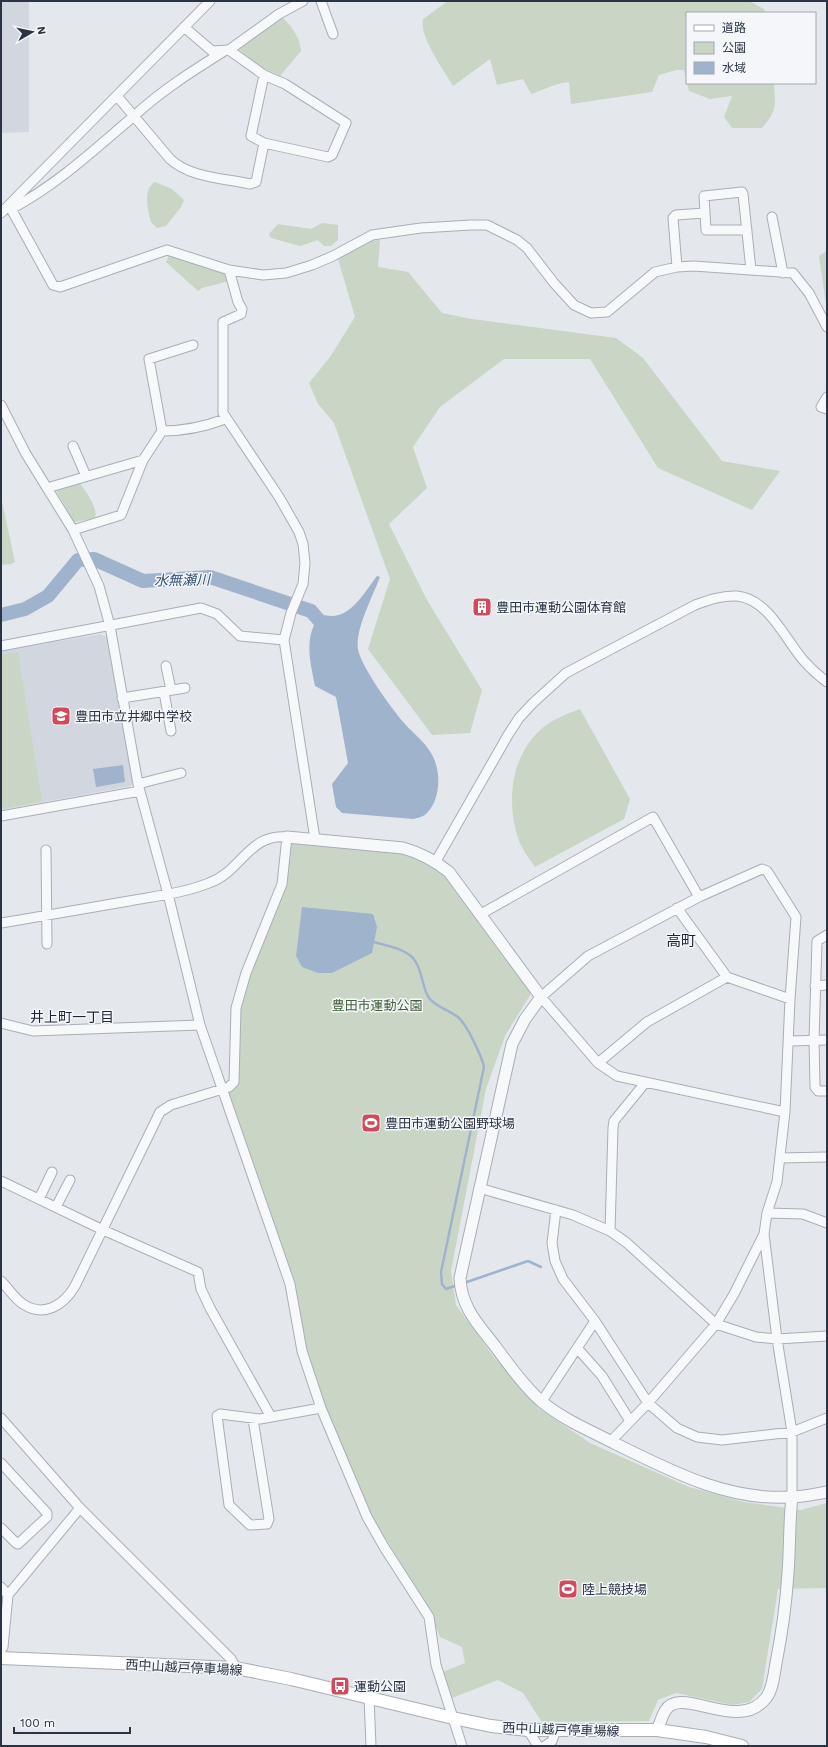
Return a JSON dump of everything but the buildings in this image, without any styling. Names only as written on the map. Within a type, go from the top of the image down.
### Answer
[{"type":"main road","name":"西中山越戸停車場線","points":[[1,1658],[236,1668],[291,1679],[453,1718],[528,1730],[658,1730],[706,1737],[742,1746]]},
{"type":"street","points":[[1,213],[11,206],[210,1]]},
{"type":"street","points":[[11,206],[36,196],[68,173],[171,86],[279,14],[303,1]]},
{"type":"street","points":[[321,1],[333,34]]},
{"type":"street","points":[[184,27],[212,51],[227,50],[264,75],[285,84],[346,123],[332,155],[328,157],[264,144],[251,136],[264,75]]},
{"type":"street","points":[[117,96],[170,159],[180,168],[191,172],[250,184],[256,182],[264,144]]},
{"type":"street","points":[[747,230],[706,230],[703,198],[706,195],[742,192],[747,230],[751,270]]},
{"type":"street","points":[[11,206],[54,285],[60,287],[167,250],[230,270],[263,275],[286,272],[333,256],[372,235],[421,228],[487,225],[517,240],[527,248],[554,283],[574,305],[583,310],[600,314],[607,312],[655,272],[677,267],[694,266],[793,273],[797,276],[809,293],[827,327]]},
{"type":"street","points":[[677,267],[673,218],[676,215],[704,213]]},
{"type":"street","points":[[772,217],[783,273]]},
{"type":"street","points":[[230,270],[238,302],[242,309],[241,314],[223,322],[223,413],[225,419],[279,497],[299,532],[303,544],[305,563],[303,584],[291,612],[284,640],[289,680],[315,839]]},
{"type":"street","points":[[73,530],[121,515],[143,460],[162,431],[149,359],[193,345]]},
{"type":"street","points":[[827,397],[821,407],[827,409]]},
{"type":"street","points":[[1,405],[47,488],[73,530],[101,593],[110,626],[139,787],[168,894],[200,1025],[224,1089],[290,1284],[302,1351],[320,1408],[367,1517],[384,1547],[429,1617],[436,1665],[462,1746]]},
{"type":"street","points":[[162,431],[183,431],[207,426],[225,419]]},
{"type":"street","points":[[73,446],[86,476]]},
{"type":"street","points":[[47,488],[143,460]]},
{"type":"street","points":[[436,861],[508,735],[519,718],[532,703],[566,673],[695,605],[716,598],[738,596],[757,604],[775,620],[804,661],[827,682]]},
{"type":"street","points":[[1,646],[201,608],[216,614],[240,636],[284,640]]},
{"type":"street","points":[[166,666],[171,731]]},
{"type":"street","points":[[122,698],[186,688]]},
{"type":"street","points":[[1,816],[139,787],[181,773]]},
{"type":"street","points":[[481,914],[652,817],[699,897]]},
{"type":"street","points":[[1,923],[168,894],[214,882],[230,870],[257,844],[272,836],[403,848],[419,852],[436,861],[449,872],[541,996],[598,1062],[617,1076],[785,1112]]},
{"type":"street","points":[[1,1281],[22,1304],[42,1309],[58,1306],[66,1299],[75,1286],[160,1112],[171,1105],[232,1086],[234,1082],[236,1008],[246,973],[282,884],[287,837]]},
{"type":"street","points":[[46,850],[47,944]]},
{"type":"street","points":[[658,1730],[665,1710],[671,1705],[679,1703],[689,1703],[734,1713],[753,1709],[767,1696],[773,1680],[784,1624],[792,1498],[792,1432],[777,1338],[764,1234],[767,1213],[777,1182],[785,1112],[790,999],[796,917],[767,871],[762,869],[677,908],[588,956],[541,996],[525,1019],[512,1044],[461,1267],[460,1292],[470,1314],[516,1374],[542,1402],[576,1424],[677,1474],[717,1488],[761,1497],[792,1498],[827,1492]]},
{"type":"street","points":[[677,908],[727,978],[790,999]]},
{"type":"street","points":[[827,935],[817,941],[814,1040],[814,1087],[818,1091],[827,1091]]},
{"type":"street","points":[[598,1062],[647,1022],[727,978]]},
{"type":"street","points":[[815,986],[827,985]]},
{"type":"street","points":[[1,1023],[33,1031],[200,1025]]},
{"type":"street","points":[[789,1041],[827,1040]]},
{"type":"street","points":[[610,1231],[614,1121],[645,1083]]},
{"type":"street","points":[[780,1158],[827,1157]]},
{"type":"street","points":[[39,1199],[52,1172]]},
{"type":"street","points":[[56,1208],[70,1180]]},
{"type":"street","points":[[1,1181],[102,1230],[198,1272],[200,1289],[271,1417]]},
{"type":"street","points":[[479,1188],[573,1215],[610,1231],[627,1243],[716,1324],[746,1335],[777,1338],[827,1336]]},
{"type":"street","points":[[556,1210],[552,1243],[558,1270],[567,1286],[595,1321],[648,1403],[682,1430],[708,1439],[722,1440],[792,1432],[827,1418]]},
{"type":"street","points":[[767,1213],[803,1214],[827,1223]]},
{"type":"street","points":[[611,1441],[648,1403],[716,1324],[734,1294],[764,1234]]},
{"type":"street","points":[[542,1402],[595,1321]]},
{"type":"street","points":[[578,1348],[602,1376],[630,1421]]},
{"type":"street","points":[[253,1419],[269,1520],[267,1524],[250,1525],[229,1505],[217,1416],[220,1414],[253,1419],[320,1408]]},
{"type":"street","points":[[3,1425],[80,1508],[231,1659],[236,1668]]},
{"type":"street","points":[[1,1463],[47,1513],[47,1517],[18,1544],[1,1528]]},
{"type":"street","points":[[1,1650],[3,1647],[8,1595],[80,1508]]},
{"type":"street","points":[[1,1587],[8,1595]]},
{"type":"street","points":[[369,1697],[371,1746]]},
{"type":"street","points":[[528,1730],[538,1746]]},
{"type":"street","points":[[545,1746],[552,1741],[556,1730]]},
{"type":"shaded area","points":[[1,1],[29,1],[29,132],[1,133]]},
{"type":"shaded area","name":"豊田市立井郷中学校","points":[[100,634],[107,637],[133,782],[131,786],[1,810],[1,651]]},
{"type":"green space","points":[[448,1],[749,1],[764,9],[765,12],[686,12],[686,78],[684,70],[676,70],[659,75],[652,92],[571,104],[569,82],[554,85],[531,94],[523,79],[497,85],[490,59],[453,86],[428,44],[423,26],[423,19]]},
{"type":"green space","points":[[281,16],[297,36],[301,51],[280,76],[259,66],[237,48]]},
{"type":"green space","points":[[687,84],[774,84],[775,102],[771,116],[762,128],[732,128],[724,117],[732,96],[710,99],[689,91]]},
{"type":"green space","points":[[155,182],[172,189],[184,200],[181,207],[166,226],[157,228],[151,222],[147,200],[148,190]]},
{"type":"green space","points":[[322,223],[338,225],[338,240],[331,246],[324,246],[318,240],[300,246],[271,238],[269,234],[278,224],[311,229]]},
{"type":"green space","points":[[380,240],[378,267],[408,272],[442,313],[472,319],[616,338],[643,358],[722,461],[780,471],[752,510],[658,468],[590,359],[504,359],[440,407],[413,447],[427,488],[389,524],[427,600],[482,690],[470,733],[432,735],[368,649],[390,579],[334,423],[318,404],[309,383],[330,357],[355,317],[338,259],[370,241]]},
{"type":"green space","points":[[827,251],[827,311],[819,256]]},
{"type":"green space","points":[[169,255],[228,275],[229,281],[202,288],[198,291],[166,262]]},
{"type":"green space","points":[[79,482],[93,504],[95,509],[95,518],[74,522],[57,492],[58,487]]},
{"type":"green space","points":[[1,497],[15,562],[1,565]]},
{"type":"green space","points":[[18,652],[42,801],[1,809],[1,655]]},
{"type":"green space","points":[[580,709],[630,799],[624,819],[535,867],[521,845],[514,824],[512,795],[517,767],[530,741],[544,726],[564,715]]},
{"type":"green space","name":"豊田市運動公園","points":[[292,840],[411,854],[443,873],[532,992],[505,1036],[486,1089],[451,1271],[456,1305],[494,1357],[538,1408],[590,1443],[689,1487],[744,1502],[801,1510],[827,1503],[827,1588],[778,1589],[762,1689],[749,1702],[733,1705],[676,1693],[658,1700],[649,1721],[542,1722],[523,1693],[498,1680],[452,1698],[443,1672],[465,1663],[462,1647],[440,1637],[425,1602],[371,1515],[321,1404],[304,1342],[294,1279],[226,1093],[235,1087],[239,1002],[278,888]]},
{"type":"water","points":[[377,576],[380,577],[359,632],[358,649],[360,656],[364,666],[393,709],[431,753],[437,768],[438,786],[434,802],[425,815],[413,819],[342,813],[336,807],[332,784],[348,763],[336,697],[315,686],[311,667],[309,649],[315,622],[321,614],[331,616],[339,615],[354,606]]},
{"type":"water","points":[[123,765],[125,782],[96,787],[93,769]]},
{"type":"water","points":[[302,907],[373,914],[377,927],[372,953],[332,973],[318,973],[302,967],[296,956]]},
{"type":"waterway","name":"水無瀬川","points":[[1,615],[25,609],[48,596],[78,560],[94,559],[143,581],[210,577],[311,611],[329,632]]},
{"type":"waterway","points":[[374,942],[405,952],[413,958],[419,967],[426,993],[429,998],[459,1018],[474,1041],[484,1067],[441,1272],[442,1284],[446,1289],[458,1285]]},
{"type":"waterway","points":[[464,1283],[528,1261],[541,1267]]},
{"type":"place","name":"豊田市運動公園体育館","points":[[482,607]]},
{"type":"place","name":"豊田市立井郷中学校","points":[[61,716]]},
{"type":"place","name":"豊田市運動公園野球場","points":[[371,1123]]},
{"type":"place","name":"陸上競技場","points":[[568,1589]]},
{"type":"place","name":"運動公園","points":[[340,1686]]},
{"type":"district","name":"高町","points":[[681,941]]},
{"type":"district","name":"井上町一丁目","points":[[72,1017]]}]
